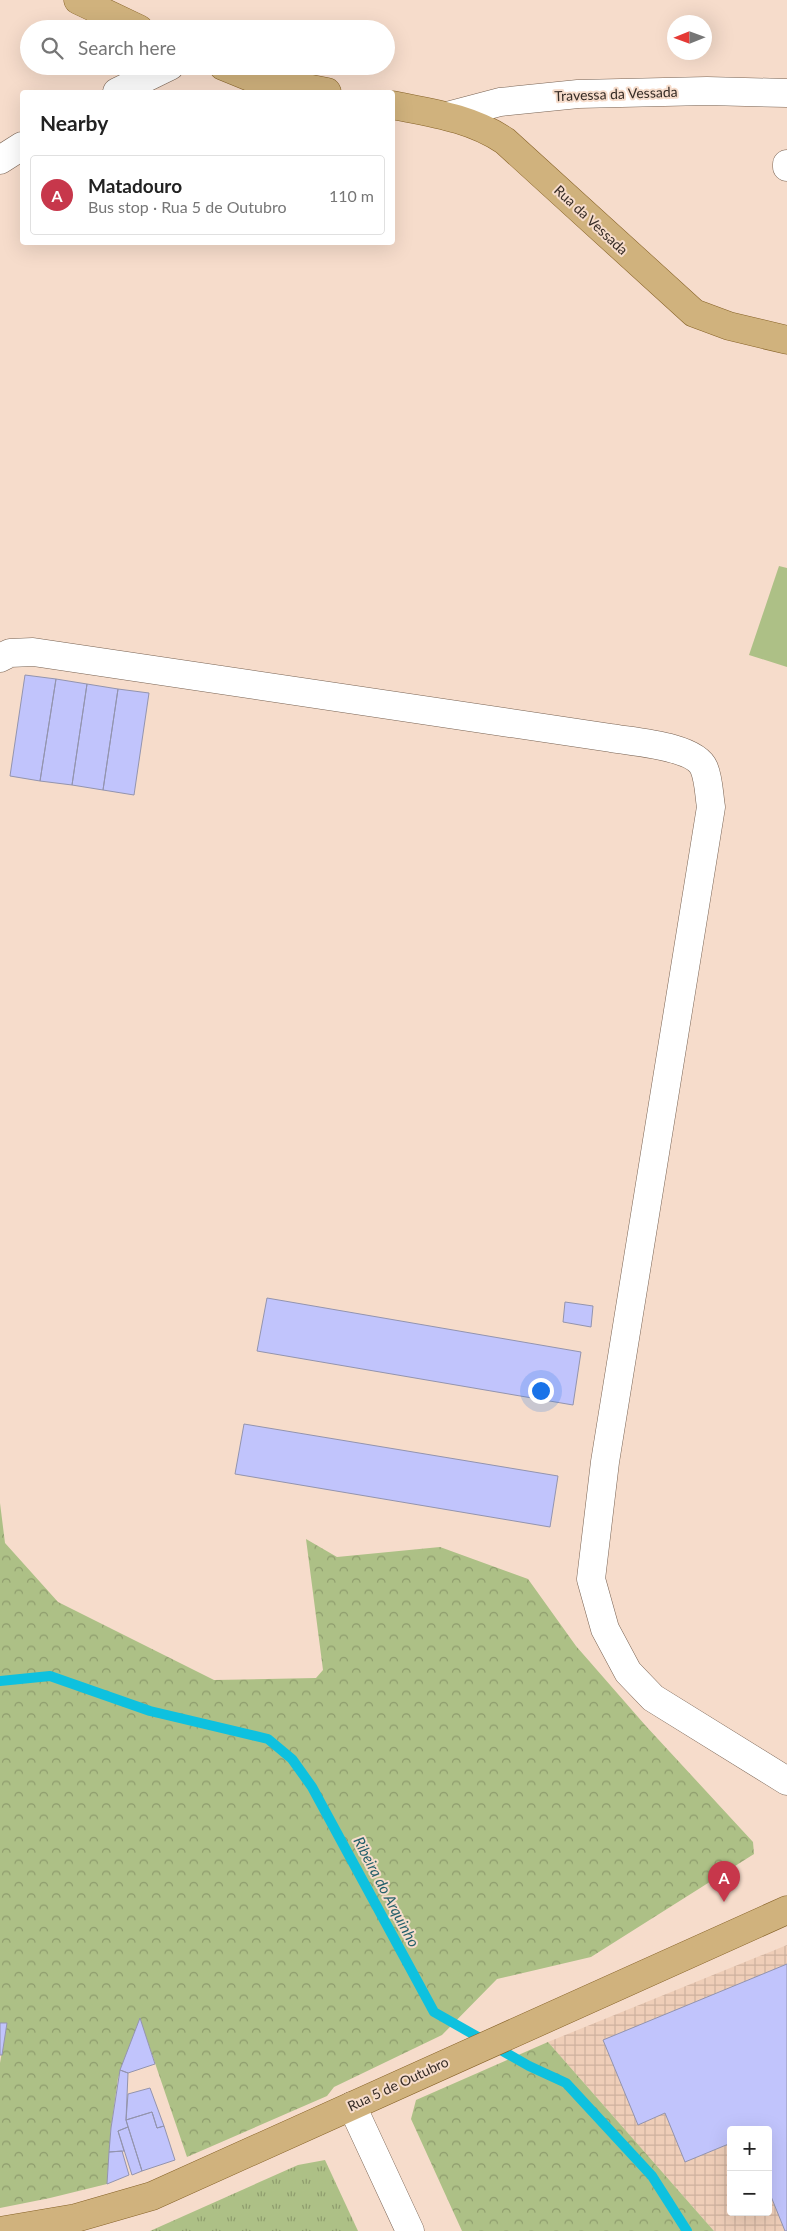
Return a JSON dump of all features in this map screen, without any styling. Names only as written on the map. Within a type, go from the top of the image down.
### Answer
[{"type":"main road","points":[[78,0],[120,20]]},
{"type":"main road","points":[[245,75],[317,90]]},
{"type":"main road","name":"Rua da Vessada","points":[[395,106],[447,116],[489,130],[505,141],[694,313],[729,326],[787,340]]},
{"type":"main road","name":"Rua 5 de Outubro","points":[[0,2231],[78,2224],[152,2196],[787,1910]]},
{"type":"street","points":[[121,90],[152,75]]},
{"type":"street","name":"Travessa da Vessada","points":[[447,116],[500,102],[578,94],[707,91],[787,93]]},
{"type":"street","points":[[0,160],[20,147]]},
{"type":"street","points":[[0,658],[10,653],[33,652],[611,738],[677,750],[694,756],[704,768],[711,807],[607,1452],[591,1579],[605,1629],[628,1672],[653,1698],[787,1781]]},
{"type":"street","points":[[352,2106],[410,2231]]},
{"type":"shaded area","points":[[787,1945],[787,2231],[714,2231],[548,2042]]},
{"type":"green space","points":[[779,566],[787,568],[787,667],[749,655]]},
{"type":"green space","points":[[0,1503],[5,1543],[58,1602],[214,1680],[316,1678],[323,1670],[306,1539],[337,1557],[440,1547],[528,1579],[576,1646],[645,1725],[753,1842],[754,1854],[591,1957],[497,1979],[442,2035],[334,2087],[327,2096],[187,2157],[140,2019],[118,2078],[111,2128],[107,2184],[0,2208],[0,2063],[7,2023],[0,2023]]},
{"type":"green space","points":[[548,2042],[714,2231],[462,2231],[411,2119],[416,2100]]},
{"type":"green space","points":[[325,2160],[358,2231],[150,2231],[298,2165]]},
{"type":"building","points":[[25,675],[56,679],[40,781],[10,776]]},
{"type":"building","points":[[56,679],[87,684],[72,785],[40,781]]},
{"type":"building","points":[[87,684],[118,689],[103,790],[72,785]]},
{"type":"building","points":[[118,689],[149,693],[134,795],[103,790]]},
{"type":"building","points":[[267,1298],[581,1352],[573,1405],[257,1351]]},
{"type":"building","points":[[565,1302],[593,1306],[591,1327],[563,1322]]},
{"type":"building","points":[[244,1424],[558,1476],[550,1527],[235,1474]]},
{"type":"building","points":[[787,1964],[787,2231],[785,2231],[772,2199],[772,2126],[727,2126],[727,2145],[685,2162],[665,2113],[638,2125],[603,2040]]},
{"type":"building","points":[[140,2018],[155,2064],[128,2073],[120,2070]]},
{"type":"building","points":[[0,2023],[7,2023],[2,2055],[0,2055]]},
{"type":"building","points":[[120,2070],[128,2073],[126,2120],[128,2127],[118,2131],[124,2151],[109,2152],[111,2128]]},
{"type":"building","points":[[150,2088],[164,2126],[157,2128],[152,2112],[126,2120],[128,2094]]},
{"type":"building","points":[[152,2112],[157,2128],[164,2126],[175,2160],[142,2171],[126,2120]]},
{"type":"building","points":[[128,2127],[142,2171],[132,2175],[118,2131]]},
{"type":"building","points":[[122,2151],[129,2175],[107,2184],[109,2152]]},
{"type":"waterway","name":"Ribeira do Arquinho","points":[[0,1681],[50,1676],[150,1711],[268,1739],[292,1759],[312,1787],[434,2012],[529,2066],[566,2083],[652,2176],[687,2231]]},
{"type":"place","name":"Matadouro","points":[[724,1902]]}]
